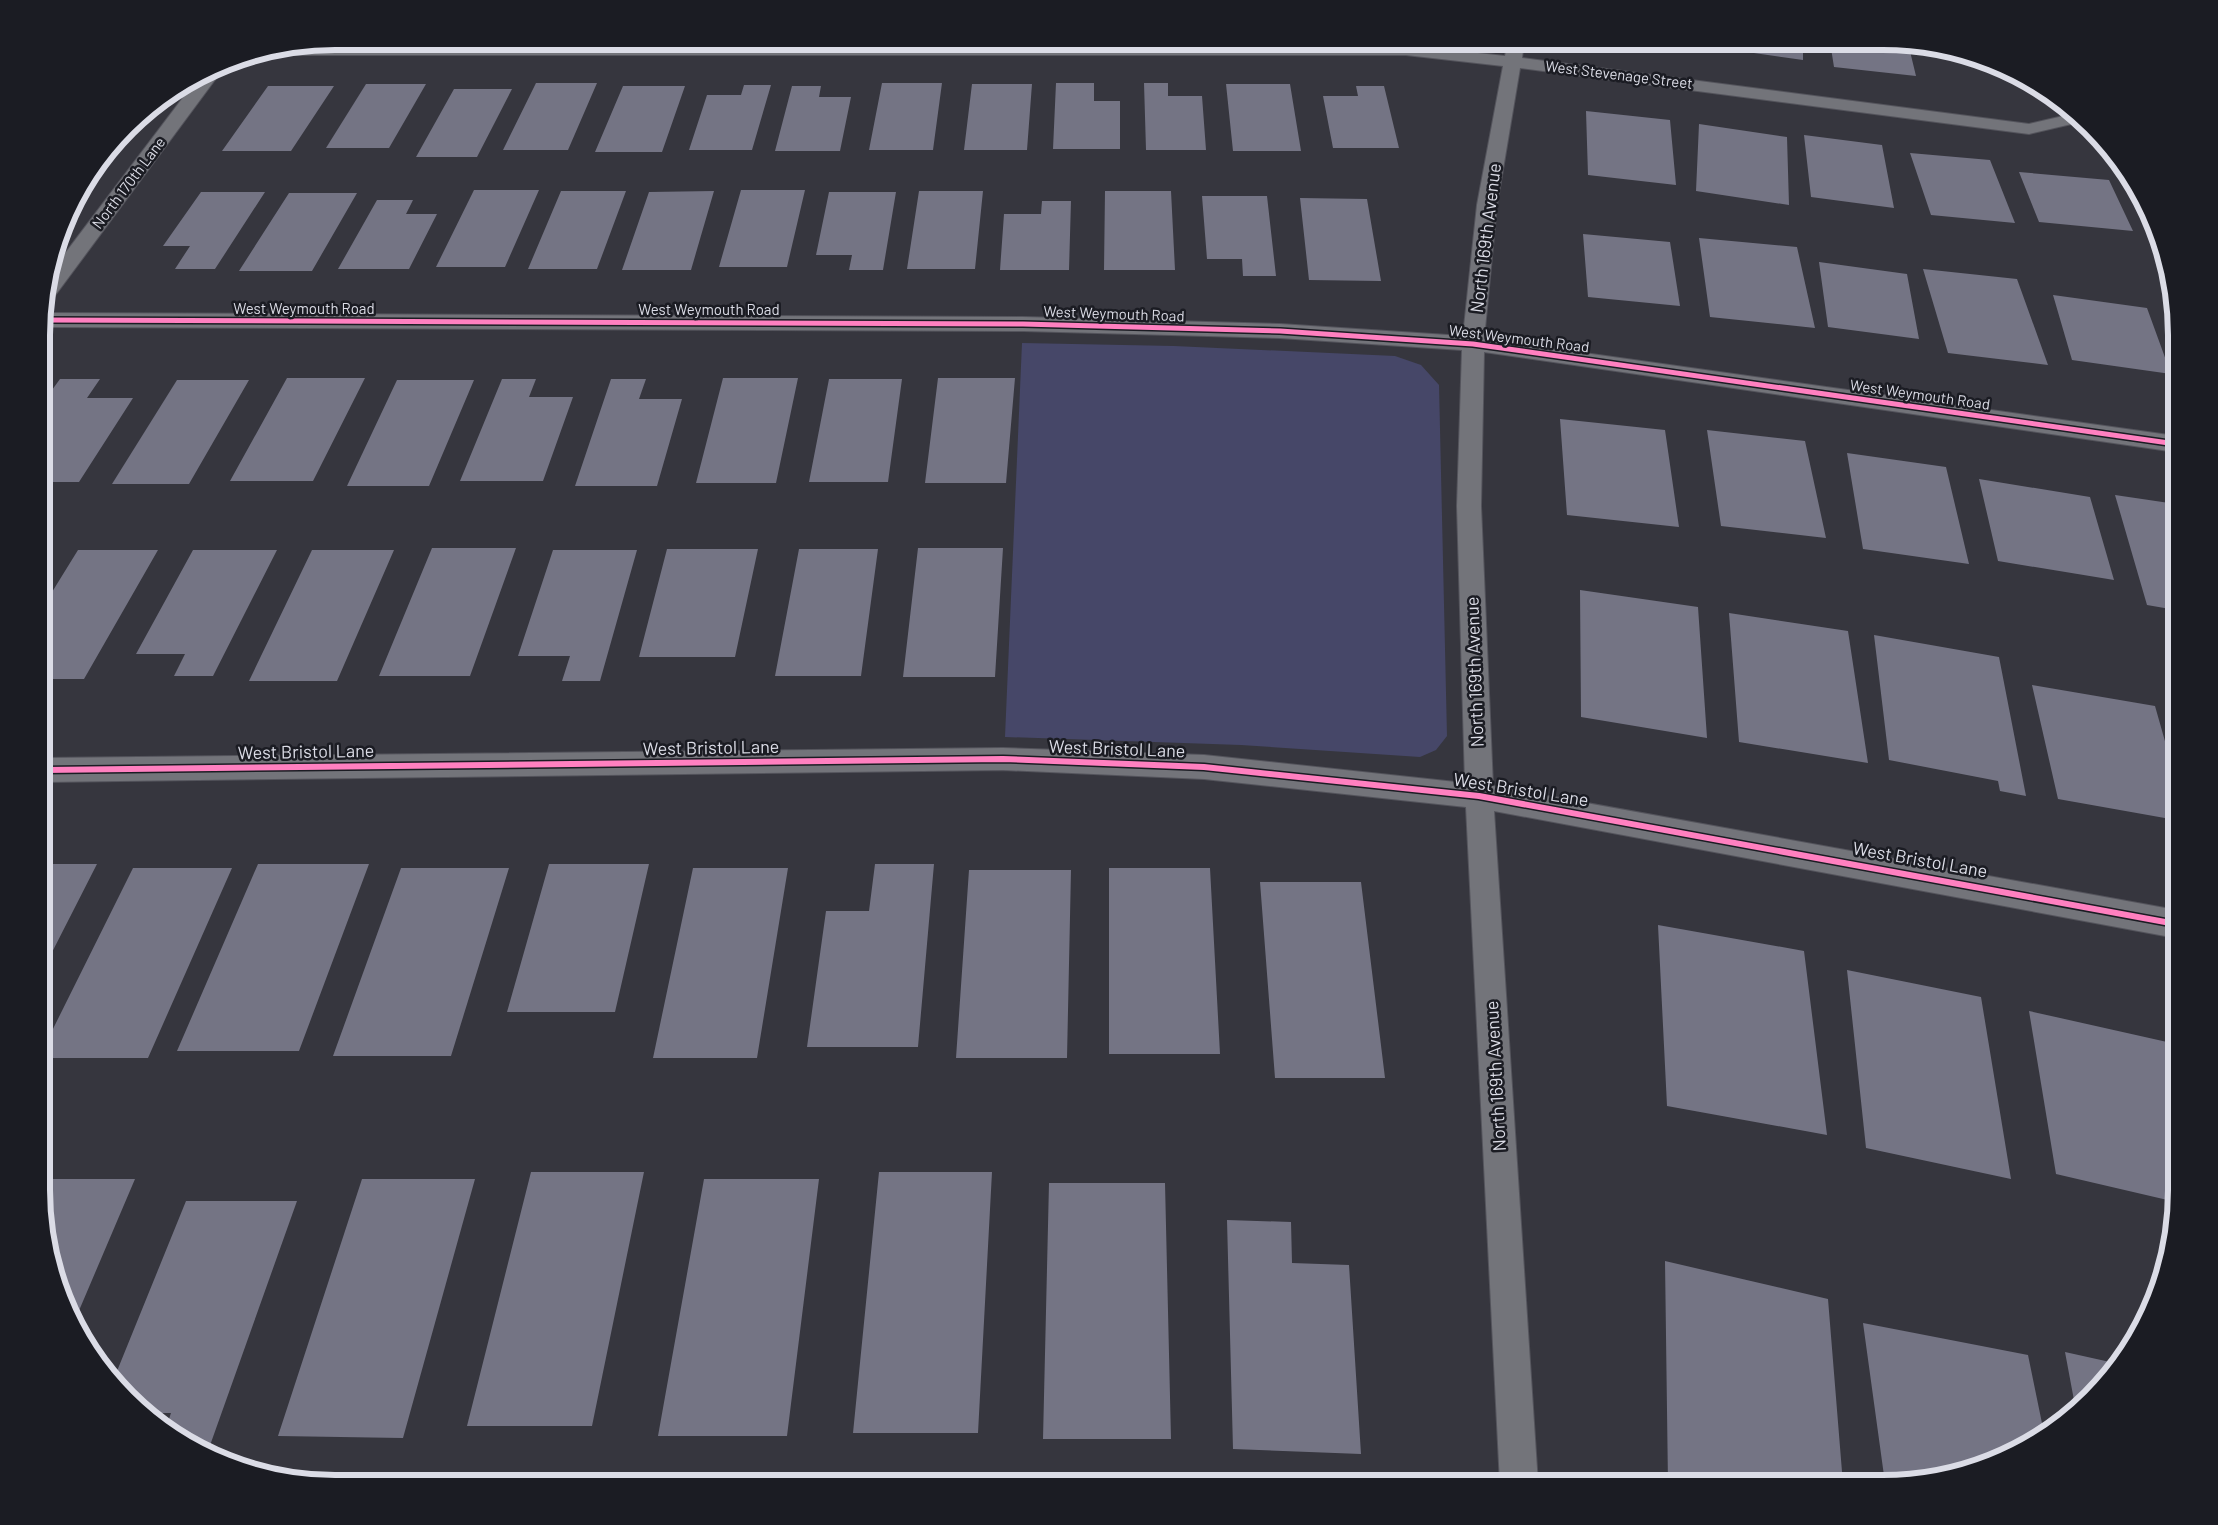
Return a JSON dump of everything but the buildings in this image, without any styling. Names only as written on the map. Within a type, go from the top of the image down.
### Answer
[{"type":"street","name":"West Stevenage Street","points":[[334,50],[1124,50]]},
{"type":"street","name":"West Stevenage Street","points":[[1406,50],[1514,52],[2029,128],[2069,119]]},
{"type":"street","name":"North 169th Avenue","points":[[1514,52],[1487,205],[1473,344],[1469,506],[1479,796],[1518,1475]]},
{"type":"street","name":"North 170th Lane","points":[[55,282],[205,81]]},
{"type":"street","name":"West Weymouth Road","points":[[51,320],[1023,324],[1280,331],[1473,344],[2168,443]]},
{"type":"street","name":"West Bristol Lane","points":[[50,770],[1004,760],[1204,767],[1479,796],[2168,922]]},
{"type":"shaded area","points":[[1022,343],[1174,346],[1395,356],[1421,365],[1439,385],[1447,736],[1436,750],[1420,757],[1241,745],[1005,737]]},
{"type":"cycle path","points":[[51,320],[1023,324],[1280,331],[1473,344],[2168,443]]},
{"type":"cycle path","points":[[50,770],[1003,759],[1204,767],[1479,796],[2168,922]]}]
